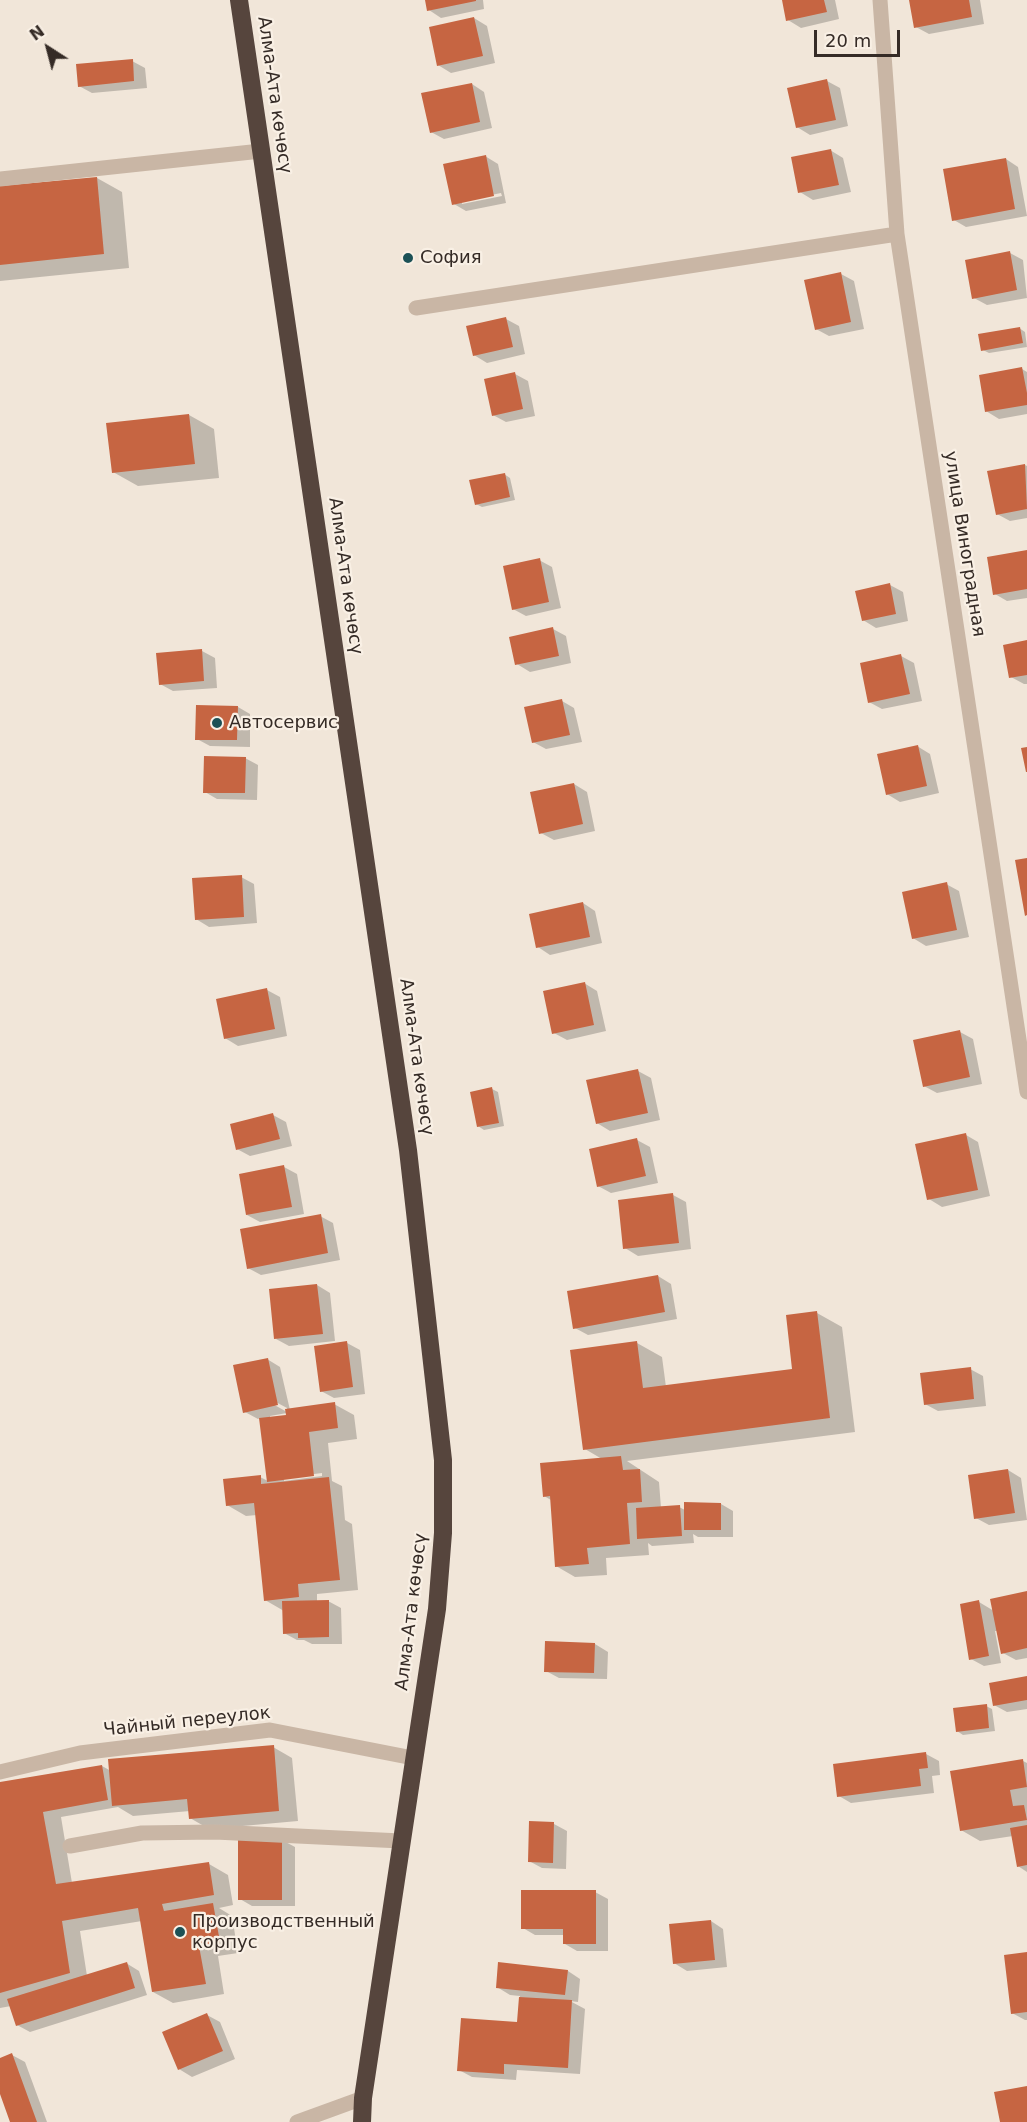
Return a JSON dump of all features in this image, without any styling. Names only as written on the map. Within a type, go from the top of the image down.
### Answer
[{"type":"highway","name":"Алма-Ата көчөсү","points":[[240,0],[408,1150],[443,1460],[443,1533],[437,1610],[363,2098],[362,2122]]},
{"type":"street","name":"улица Виноградная","points":[[880,0],[897,234],[1027,1092]]},
{"type":"street","points":[[0,179],[261,151]]},
{"type":"street","points":[[416,308],[897,234]]},
{"type":"street","name":"Чайный переулок","points":[[0,1772],[80,1753],[270,1730],[413,1758]]},
{"type":"street","points":[[70,1845],[142,1833],[194,1832],[401,1840]]},
{"type":"street","points":[[297,2122],[363,2098]]},
{"type":"building","points":[[425,0],[476,0],[476,1],[427,11]]},
{"type":"building","points":[[782,0],[824,0],[827,12],[786,21]]},
{"type":"building","points":[[909,0],[969,0],[972,17],[914,28]]},
{"type":"building","points":[[474,17],[483,56],[437,66],[429,27]]},
{"type":"building","points":[[133,59],[134,81],[78,87],[76,64]]},
{"type":"building","points":[[827,79],[836,120],[796,128],[787,88]]},
{"type":"building","points":[[472,83],[480,122],[430,133],[421,93]]},
{"type":"building","points":[[831,149],[839,185],[798,193],[791,157]]},
{"type":"building","points":[[486,155],[494,196],[452,205],[443,164]]},
{"type":"building","points":[[1006,158],[1015,209],[952,221],[943,169]]},
{"type":"building","points":[[97,177],[104,254],[0,265],[0,186]]},
{"type":"building","points":[[1010,251],[1017,290],[972,299],[965,260]]},
{"type":"building","points":[[841,272],[851,322],[815,330],[804,280]]},
{"type":"building","points":[[506,317],[513,347],[473,356],[466,326]]},
{"type":"building","points":[[1020,327],[1023,343],[981,351],[978,334]]},
{"type":"building","points":[[1022,367],[1027,405],[985,412],[979,375]]},
{"type":"building","points":[[515,372],[523,409],[492,416],[484,379]]},
{"type":"building","points":[[189,414],[195,464],[112,473],[106,423]]},
{"type":"building","points":[[1025,464],[1027,509],[996,515],[987,471]]},
{"type":"building","points":[[505,473],[510,497],[475,505],[469,480]]},
{"type":"building","points":[[1027,550],[1027,589],[993,595],[987,557]]},
{"type":"building","points":[[540,558],[549,602],[512,610],[503,566]]},
{"type":"building","points":[[890,583],[896,614],[862,621],[855,591]]},
{"type":"building","points":[[553,627],[559,656],[515,665],[509,637]]},
{"type":"building","points":[[1027,640],[1027,675],[1009,678],[1003,645]]},
{"type":"building","points":[[202,649],[204,681],[159,685],[156,653]]},
{"type":"building","points":[[901,654],[910,694],[868,703],[860,663]]},
{"type":"building","points":[[562,699],[570,735],[532,743],[524,707]]},
{"type":"building","name":"Автосервис","points":[[196,705],[238,706],[237,740],[195,740]]},
{"type":"building","points":[[918,745],[927,786],[886,795],[877,754]]},
{"type":"building","points":[[1027,747],[1027,772],[1026,772],[1021,748]]},
{"type":"building","points":[[204,756],[246,757],[245,793],[203,793]]},
{"type":"building","points":[[574,783],[583,824],[539,834],[530,792]]},
{"type":"building","points":[[1027,858],[1027,915],[1025,916],[1015,860]]},
{"type":"building","points":[[242,875],[244,917],[195,920],[192,878]]},
{"type":"building","points":[[947,882],[957,930],[912,939],[902,892]]},
{"type":"building","points":[[583,902],[590,937],[536,948],[529,914]]},
{"type":"building","points":[[585,982],[594,1025],[552,1034],[543,991]]},
{"type":"building","points":[[267,988],[275,1029],[224,1039],[216,999]]},
{"type":"building","points":[[960,1030],[970,1077],[923,1087],[913,1040]]},
{"type":"building","points":[[638,1069],[648,1113],[596,1124],[586,1080]]},
{"type":"building","points":[[492,1087],[499,1123],[477,1127],[470,1092]]},
{"type":"building","points":[[273,1113],[280,1139],[236,1150],[230,1124]]},
{"type":"building","points":[[966,1133],[978,1190],[927,1200],[915,1144]]},
{"type":"building","points":[[637,1138],[646,1176],[597,1187],[589,1149]]},
{"type":"building","points":[[284,1165],[292,1207],[246,1215],[239,1174]]},
{"type":"building","points":[[673,1193],[679,1243],[623,1249],[618,1200]]},
{"type":"building","points":[[321,1214],[328,1253],[247,1269],[240,1229]]},
{"type":"building","points":[[658,1275],[665,1312],[573,1329],[567,1291]]},
{"type":"building","points":[[317,1284],[323,1334],[274,1339],[269,1289]]},
{"type":"building","points":[[817,1311],[830,1418],[583,1450],[570,1350],[637,1341],[643,1388],[792,1369],[786,1315]]},
{"type":"building","points":[[347,1341],[353,1387],[320,1392],[314,1346]]},
{"type":"building","points":[[268,1358],[278,1405],[243,1413],[233,1365]]},
{"type":"building","points":[[971,1367],[974,1399],[924,1405],[920,1373]]},
{"type":"building","points":[[335,1402],[338,1428],[309,1432],[314,1476],[267,1482],[259,1418],[286,1415],[285,1409]]},
{"type":"building","points":[[621,1456],[623,1470],[640,1469],[642,1502],[627,1503],[630,1544],[587,1548],[589,1564],[555,1567],[550,1496],[543,1497],[540,1463]]},
{"type":"building","points":[[1008,1469],[1015,1513],[974,1519],[968,1475]]},
{"type":"building","points":[[261,1475],[261,1484],[329,1477],[340,1580],[298,1584],[299,1597],[264,1601],[254,1503],[226,1506],[223,1479]]},
{"type":"building","points":[[684,1502],[721,1503],[721,1530],[684,1530]]},
{"type":"building","points":[[680,1505],[682,1536],[637,1539],[636,1508]]},
{"type":"building","points":[[1027,1591],[1027,1648],[1001,1654],[990,1599]]},
{"type":"building","points":[[329,1600],[329,1637],[298,1638],[298,1633],[283,1634],[282,1601]]},
{"type":"building","points":[[979,1600],[989,1656],[969,1660],[960,1604]]},
{"type":"building","points":[[545,1641],[595,1643],[594,1673],[544,1672]]},
{"type":"building","points":[[1027,1676],[1027,1700],[993,1706],[989,1683]]},
{"type":"building","points":[[987,1704],[989,1728],[956,1732],[953,1708]]},
{"type":"building","points":[[274,1745],[279,1811],[189,1819],[187,1799],[112,1806],[108,1759]]},
{"type":"building","points":[[926,1752],[928,1768],[919,1769],[921,1786],[837,1797],[833,1764]]},
{"type":"building","points":[[1023,1759],[1027,1787],[1010,1790],[1013,1806],[1024,1805],[1027,1820],[960,1831],[950,1771]]},
{"type":"building","points":[[102,1765],[108,1800],[43,1812],[56,1884],[209,1862],[214,1895],[162,1904],[164,1911],[213,1903],[220,1942],[199,1946],[206,1984],[152,1992],[138,1908],[62,1921],[70,1973],[0,1993],[0,1782]]},
{"type":"building","points":[[529,1821],[554,1822],[553,1863],[528,1862]]},
{"type":"building","points":[[1027,1825],[1027,1865],[1017,1867],[1010,1828]]},
{"type":"building","points":[[282,1838],[282,1900],[238,1900],[238,1839]]},
{"type":"building","points":[[521,1890],[596,1890],[596,1944],[563,1944],[563,1929],[521,1929]]},
{"type":"building","points":[[711,1920],[715,1960],[673,1964],[669,1924]]},
{"type":"building","points":[[1027,1952],[1027,2012],[1011,2014],[1004,1955]]},
{"type":"building","points":[[127,1962],[135,1988],[16,2026],[7,1999]]},
{"type":"building","points":[[498,1962],[568,1970],[565,1995],[496,1988]]},
{"type":"building","points":[[519,1997],[572,2000],[568,2068],[504,2064],[504,2074],[457,2071],[461,2018],[517,2022]]},
{"type":"building","points":[[207,2013],[223,2051],[178,2070],[162,2032]]},
{"type":"building","points":[[12,2053],[37,2122],[10,2122],[0,2094],[0,2058]]},
{"type":"building","points":[[1027,2086],[1027,2122],[1000,2122],[994,2092]]},
{"type":"place","name":"София","points":[[408,258]]},
{"type":"place","name":"Автосервис","points":[[217,723]]},
{"type":"place","name":"Производственный корпус","points":[[180,1932]]}]
